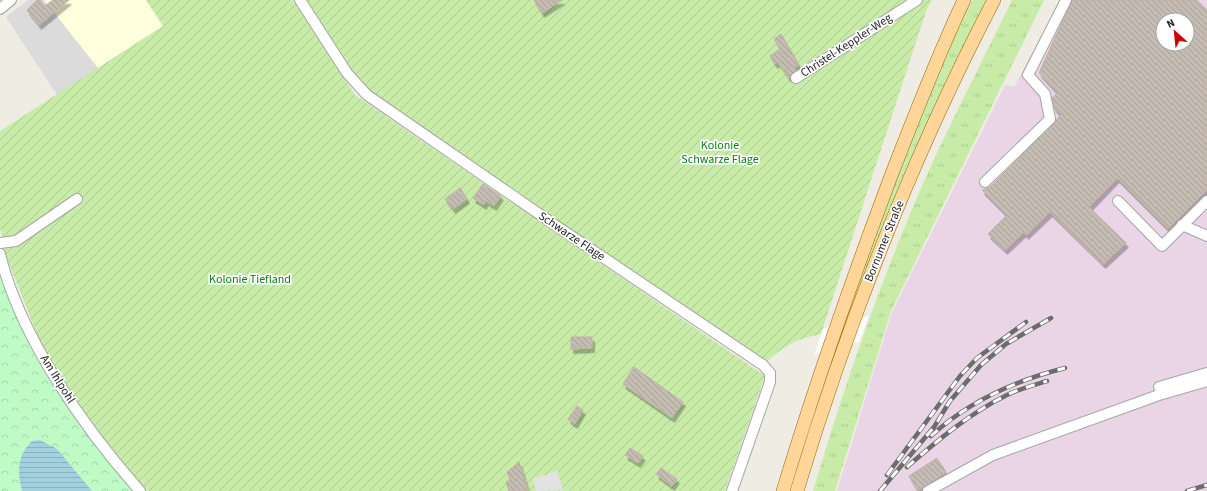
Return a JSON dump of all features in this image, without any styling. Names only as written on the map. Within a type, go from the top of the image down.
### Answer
[{"type":"main road","name":"Bornumer Straße","points":[[783,491],[837,325],[914,118],[964,0]]},
{"type":"main road","name":"Bornumer Straße","points":[[797,491],[844,346],[886,236],[931,129],[994,0]]},
{"type":"street","points":[[0,9],[11,0]]},
{"type":"street","name":"Schwarze Flage","points":[[300,0],[347,73],[367,95],[763,365],[770,373],[770,382],[732,491]]},
{"type":"street","name":"Christel-Keppler-Weg","points":[[796,78],[916,0]]},
{"type":"street","points":[[985,182],[1050,119],[1045,94],[1028,75],[1066,0]]},
{"type":"street","points":[[0,243],[16,241],[77,199]]},
{"type":"street","points":[[1118,201],[1162,246],[1207,201]]},
{"type":"street","points":[[1182,225],[1207,236]]},
{"type":"street","name":"Am Ihlpohl","points":[[0,254],[4,270],[16,301],[38,347],[88,427],[140,491]]},
{"type":"street","points":[[1159,387],[1207,373]]},
{"type":"street","points":[[928,491],[993,455],[1159,395],[1207,381]]},
{"type":"shaded area","points":[[28,0],[146,0],[164,26],[57,95],[6,17]]},
{"type":"shaded area","points":[[44,0],[146,0],[164,26],[98,68]]},
{"type":"shaded area","points":[[1060,0],[1207,0],[1207,491],[837,491],[892,312],[1005,85],[1014,87]]},
{"type":"shaded area","points":[[557,471],[563,490],[536,491],[533,479]]},
{"type":"green space","name":"Kolonie Tiefland","points":[[146,0],[293,0],[355,95],[765,376],[725,491],[147,491],[91,424],[40,342],[5,253],[0,227],[0,131],[163,26]]},
{"type":"green space","name":"Kolonie Schwarze Flage","points":[[300,0],[932,0],[927,9],[913,51],[821,334],[796,341],[783,348],[763,365],[367,95]]},
{"type":"green space","points":[[972,0],[987,0],[929,118],[878,238],[847,320],[844,321],[919,118],[953,39]]},
{"type":"green space","points":[[1012,0],[1044,0],[891,311],[835,491],[813,491],[864,334],[893,256],[925,179]]},
{"type":"green space","points":[[0,277],[4,280],[29,342],[52,382],[77,420],[134,491],[0,491]]},
{"type":"water","points":[[40,440],[57,449],[92,491],[22,491],[19,470],[23,452],[32,441]]},
{"type":"pier","points":[[869,316],[859,342],[814,355],[823,329]]},
{"type":"building","points":[[37,0],[40,0],[45,6],[53,0],[69,0],[39,25],[27,10]]},
{"type":"building","points":[[534,0],[562,0],[542,13]]},
{"type":"building","points":[[1072,0],[1197,0],[1207,10],[1207,190],[1168,229],[1117,178],[1089,207],[1126,243],[1103,264],[1050,212],[1026,235],[1024,232],[1005,250],[988,234],[1007,215],[982,190],[990,187],[1061,115],[1054,108],[1052,98],[1058,93],[1039,73]]},
{"type":"building","points":[[781,34],[799,65],[794,68],[796,70],[789,78],[778,62],[775,64],[770,56],[780,49],[774,39]]},
{"type":"building","points":[[483,184],[501,196],[494,206],[486,201],[484,205],[473,198]]},
{"type":"building","points":[[460,188],[467,199],[453,209],[445,199]]},
{"type":"building","points":[[571,337],[592,337],[592,348],[571,349]]},
{"type":"building","points":[[634,367],[683,402],[672,418],[623,384]]},
{"type":"building","points":[[577,406],[583,410],[575,424],[568,419]]},
{"type":"building","points":[[630,448],[643,456],[638,463],[625,455]]},
{"type":"building","points":[[937,458],[946,472],[922,489],[917,490],[909,476]]},
{"type":"building","points":[[519,462],[528,491],[509,491],[506,482],[510,480],[507,472]]},
{"type":"building","points":[[661,468],[677,479],[672,486],[656,474]]},
{"type":"railway","points":[[880,491],[934,427],[950,401],[981,365],[1006,344],[1051,318]]},
{"type":"railway","points":[[887,475],[960,376],[977,358],[1026,322]]},
{"type":"railway","points":[[931,436],[961,413],[994,394],[1029,379],[1065,368]]},
{"type":"railway","points":[[907,467],[943,437],[993,402],[1027,387],[1047,381]]},
{"type":"railway","points":[[1187,491],[1207,485]]}]
